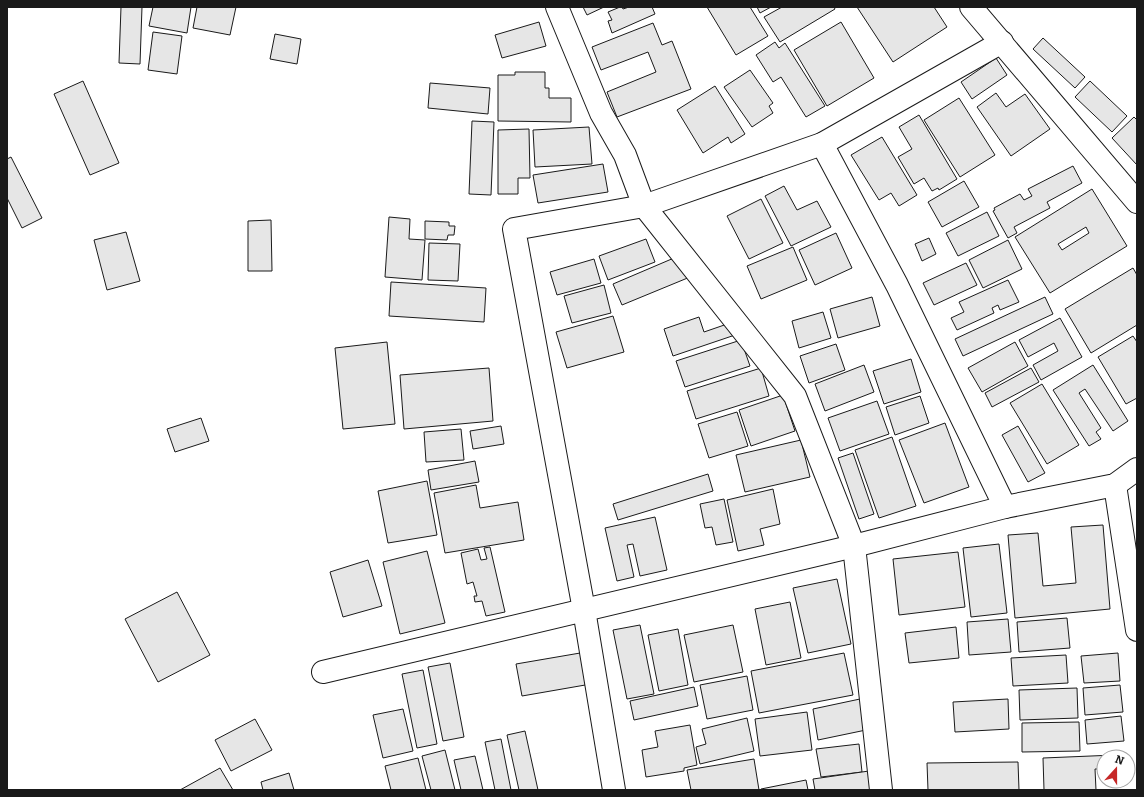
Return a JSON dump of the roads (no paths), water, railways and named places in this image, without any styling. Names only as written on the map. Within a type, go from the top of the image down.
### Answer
[{"type":"street","points":[[557,7],[601,113],[625,155],[644,206],[795,396],[854,546],[881,790]]},
{"type":"street","points":[[972,7],[1137,202]]},
{"type":"street","points":[[614,790],[584,610],[514,229],[644,206],[822,144],[1002,42]]},
{"type":"street","points":[[822,144],[897,285],[1005,507]]},
{"type":"street","points":[[323,672],[854,546],[1005,507],[1115,485],[1137,469]]},
{"type":"street","points":[[1115,485],[1137,630]]}]
